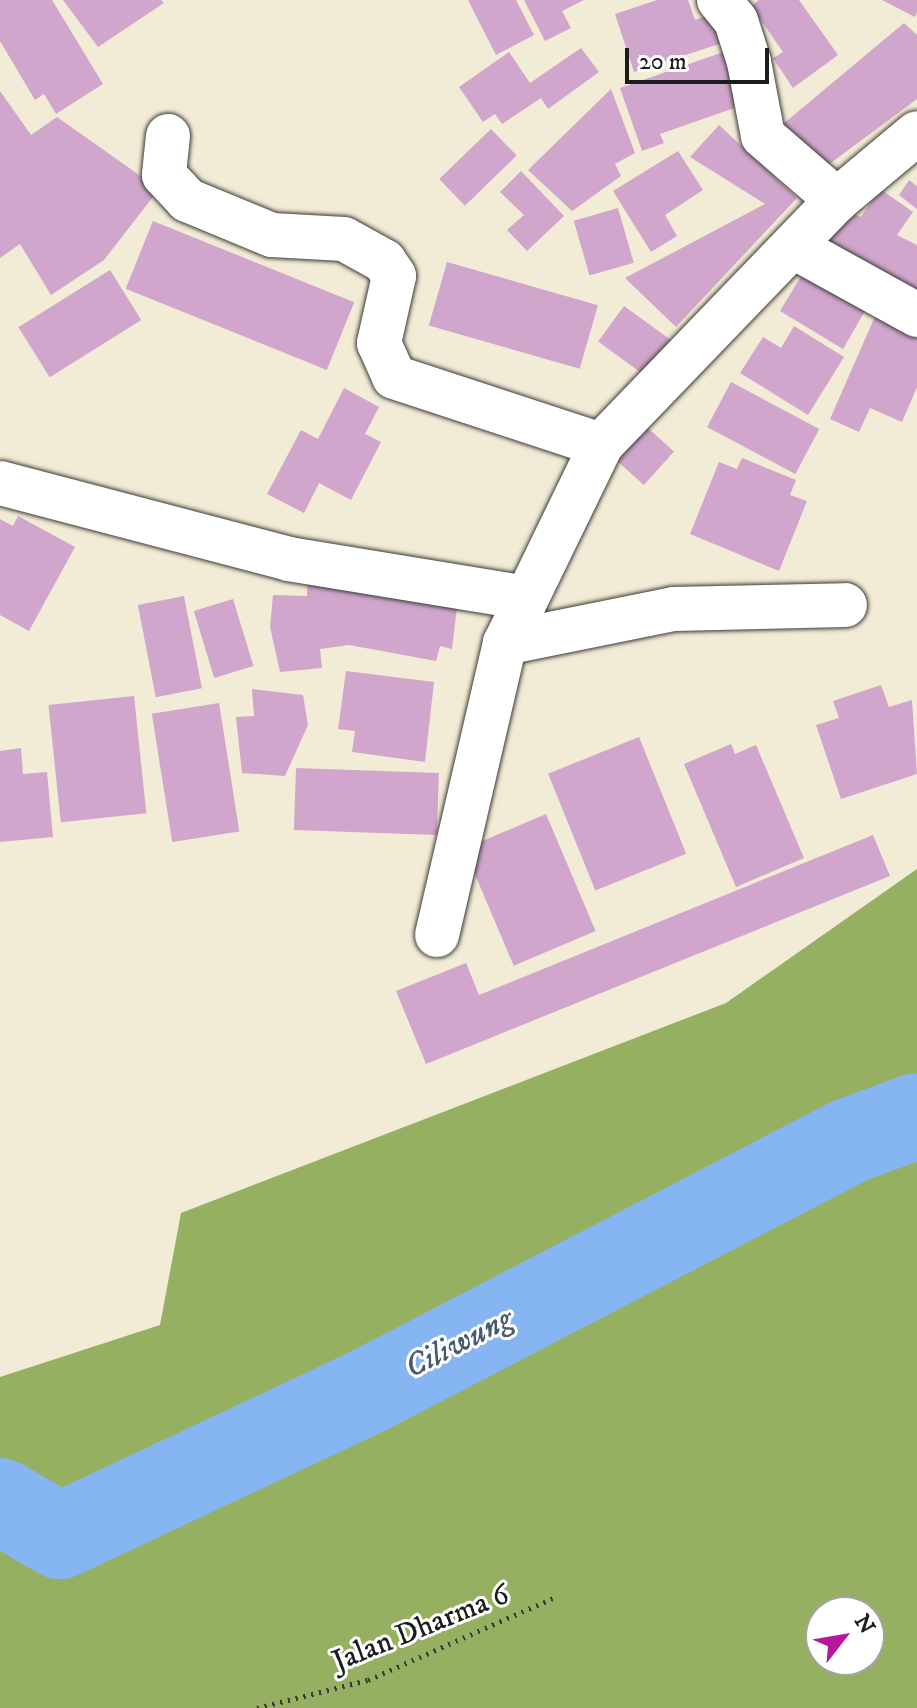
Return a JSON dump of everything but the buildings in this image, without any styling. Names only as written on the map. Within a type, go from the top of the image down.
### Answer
[{"type":"street","points":[[735,7],[763,136],[837,200]]},
{"type":"street","points":[[437,935],[505,643],[522,597],[601,445],[837,200],[917,133]]},
{"type":"street","points":[[168,136],[164,175],[187,200],[272,235],[344,239],[384,261],[394,276],[379,343],[394,377],[601,445]]},
{"type":"street","points":[[794,247],[917,315]]},
{"type":"street","points":[[0,483],[289,559],[522,597]]},
{"type":"street","points":[[505,643],[674,609],[845,605]]},
{"type":"path","name":"Jalan Dharma 6","points":[[257,1708],[368,1680],[553,1598]]},
{"type":"green space","points":[[917,869],[917,1708],[0,1708],[0,1377],[160,1325],[181,1213],[726,1003]]},
{"type":"waterway","name":"Ciliwung","points":[[0,1501],[60,1536],[368,1391],[849,1141],[917,1116]]}]
